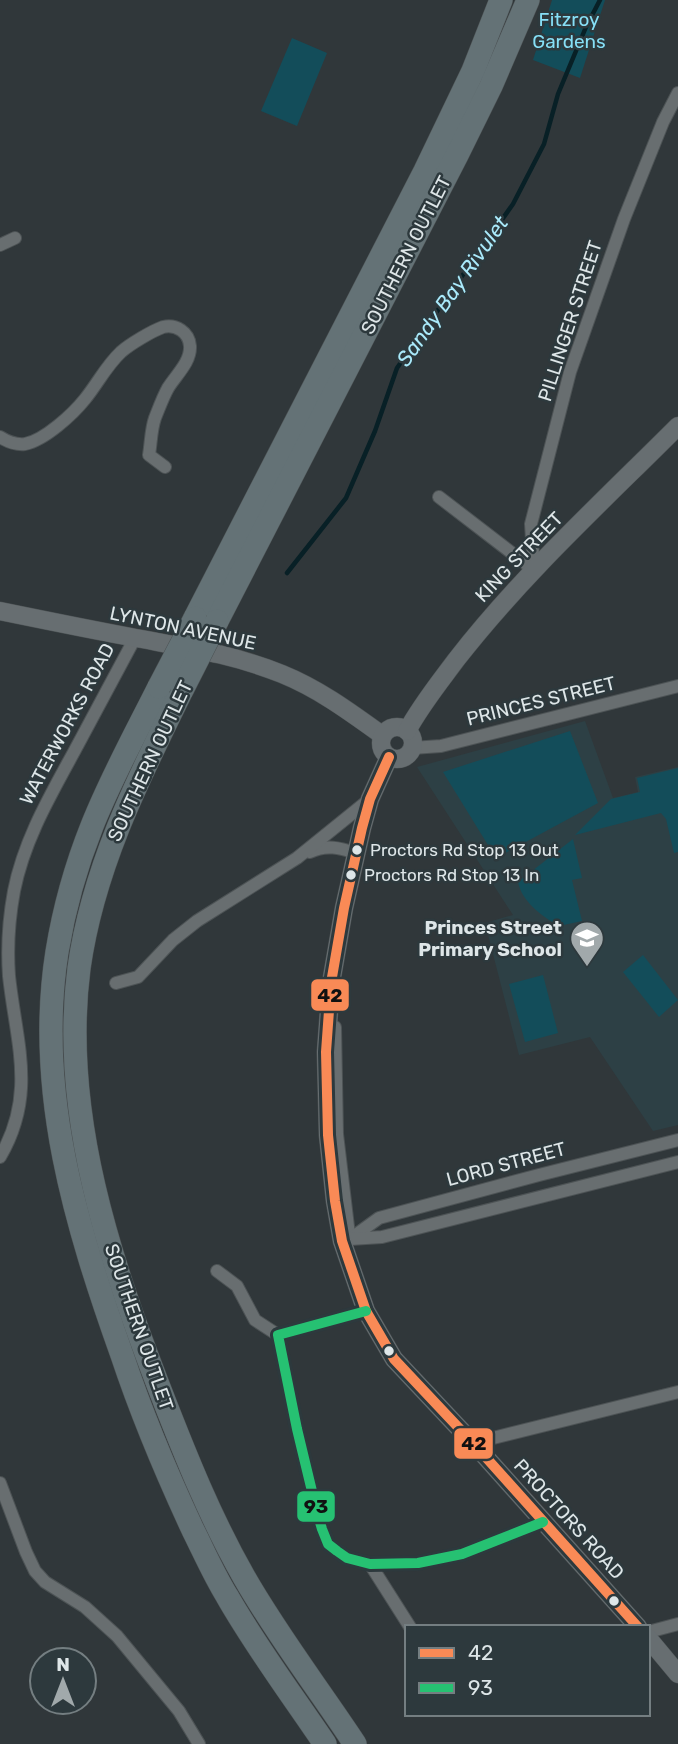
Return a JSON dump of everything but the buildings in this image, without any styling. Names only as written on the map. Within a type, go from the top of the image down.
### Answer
[{"type":"highway","name":"SOUTHERN OUTLET","points":[[325,1744],[226,1595],[158,1453],[139,1404],[91,1262],[70,1186],[60,1134],[53,1082],[51,1030],[55,965],[75,875],[105,795],[171,689],[206,619],[425,172],[473,71],[501,0]]},
{"type":"highway","name":"SOUTHERN OUTLET","points":[[206,619],[468,132],[528,0]]},
{"type":"highway","name":"SOUTHERN OUTLET","points":[[171,689],[110,848],[90,910],[79,969],[76,1006],[76,1066],[83,1130],[100,1207],[125,1295],[190,1465],[251,1588],[355,1744]]},
{"type":"street","name":"PILLINGER STREET","points":[[534,570],[531,524],[570,372],[624,219],[663,122],[678,93]]},
{"type":"street","points":[[0,245],[15,238]]},
{"type":"street","points":[[0,437],[9,443],[25,444],[43,436],[86,398],[123,350],[163,327],[174,327],[182,330],[190,346],[186,362],[167,390],[154,421],[149,455],[165,467]]},
{"type":"street","name":"KING STREET","points":[[410,739],[418,711],[484,624],[678,426]]},
{"type":"street","points":[[439,497],[534,570]]},
{"type":"street","name":"LYNTON AVENUE","points":[[0,611],[213,652],[283,674],[330,698],[382,735]]},
{"type":"street","name":"WATERWORKS ROAD","points":[[0,1157],[14,1127],[22,1080],[8,958],[11,914],[19,870],[35,825],[135,638]]},
{"type":"street","name":"PRINCES STREET","points":[[410,739],[441,746],[678,686]]},
{"type":"street","points":[[398,727],[410,739],[407,756],[393,759],[389,757],[382,750],[382,735],[389,729],[398,727]]},
{"type":"street","name":"PROCTORS ROAD","points":[[389,757],[370,799],[356,853],[337,944],[328,1019],[328,1135],[335,1201],[366,1311],[394,1359],[474,1443],[636,1625]]},
{"type":"street","points":[[116,983],[138,977],[173,940],[197,921],[297,858],[370,799]]},
{"type":"street","points":[[297,858],[318,848],[328,847],[356,853]]},
{"type":"street","name":"LORD STREET","points":[[346,1240],[379,1218],[678,1140]]},
{"type":"street","name":"LORD STREET","points":[[346,1240],[382,1237],[678,1162]]},
{"type":"street","points":[[539,1175],[545,1196]]},
{"type":"street","points":[[217,1271],[237,1286],[255,1320],[278,1335],[297,1429],[322,1529],[328,1544],[337,1551],[347,1558],[370,1564],[418,1563],[462,1554],[543,1522]]},
{"type":"street","points":[[278,1335],[366,1311]]},
{"type":"street","points":[[474,1443],[678,1392]]},
{"type":"street","points":[[0,1483],[35,1571],[45,1582],[85,1606],[117,1636],[183,1717],[199,1744]]},
{"type":"street","points":[[370,1564],[409,1625]]},
{"type":"street","points":[[650,1631],[678,1624]]},
{"type":"street","points":[[650,1640],[678,1674]]},
{"type":"shaded area","name":"Princes Street Primary School","points":[[585,721],[613,798],[638,792],[635,777],[678,767],[678,1125],[653,1131],[590,1037],[519,1055],[485,923],[513,915],[417,767]]},
{"type":"green space","name":"Fitzroy Gardens","points":[[552,0],[605,0],[580,78],[533,60]]},
{"type":"green space","points":[[292,38],[327,53],[297,126],[261,111]]},
{"type":"green space","points":[[570,731],[598,803],[496,858],[443,772]]},
{"type":"green space","points":[[678,768],[678,852],[674,853],[666,819],[661,813],[575,835],[611,799],[640,792],[637,778]]},
{"type":"green space","points":[[573,839],[582,878],[572,880],[582,921],[559,926],[528,902],[518,882]]},
{"type":"green space","points":[[643,955],[678,1000],[659,1017],[623,972]]},
{"type":"green space","points":[[543,975],[558,1033],[525,1042],[509,984]]},
{"type":"waterway","name":"Sandy Bay Rivulet","points":[[287,573],[346,498],[375,431],[397,368],[513,204],[544,144],[558,94],[600,0]]},
{"type":"transit line","name":"42","points":[[389,757],[370,799],[362,828],[331,983],[326,1052],[328,1135],[342,1241],[366,1311],[394,1359],[636,1625]]},
{"type":"transit line","name":"93","points":[[366,1311],[278,1335],[297,1429],[317,1512],[328,1544],[347,1558],[370,1564],[418,1563],[462,1554],[543,1522]]},
{"type":"place","name":"Proctors Rd Stop 13 Out","points":[[357,850]]},
{"type":"place","name":"Proctors Rd Stop 13 In","points":[[351,875]]},
{"type":"place","name":"Princes Street Primary School","points":[[587,968]]}]
